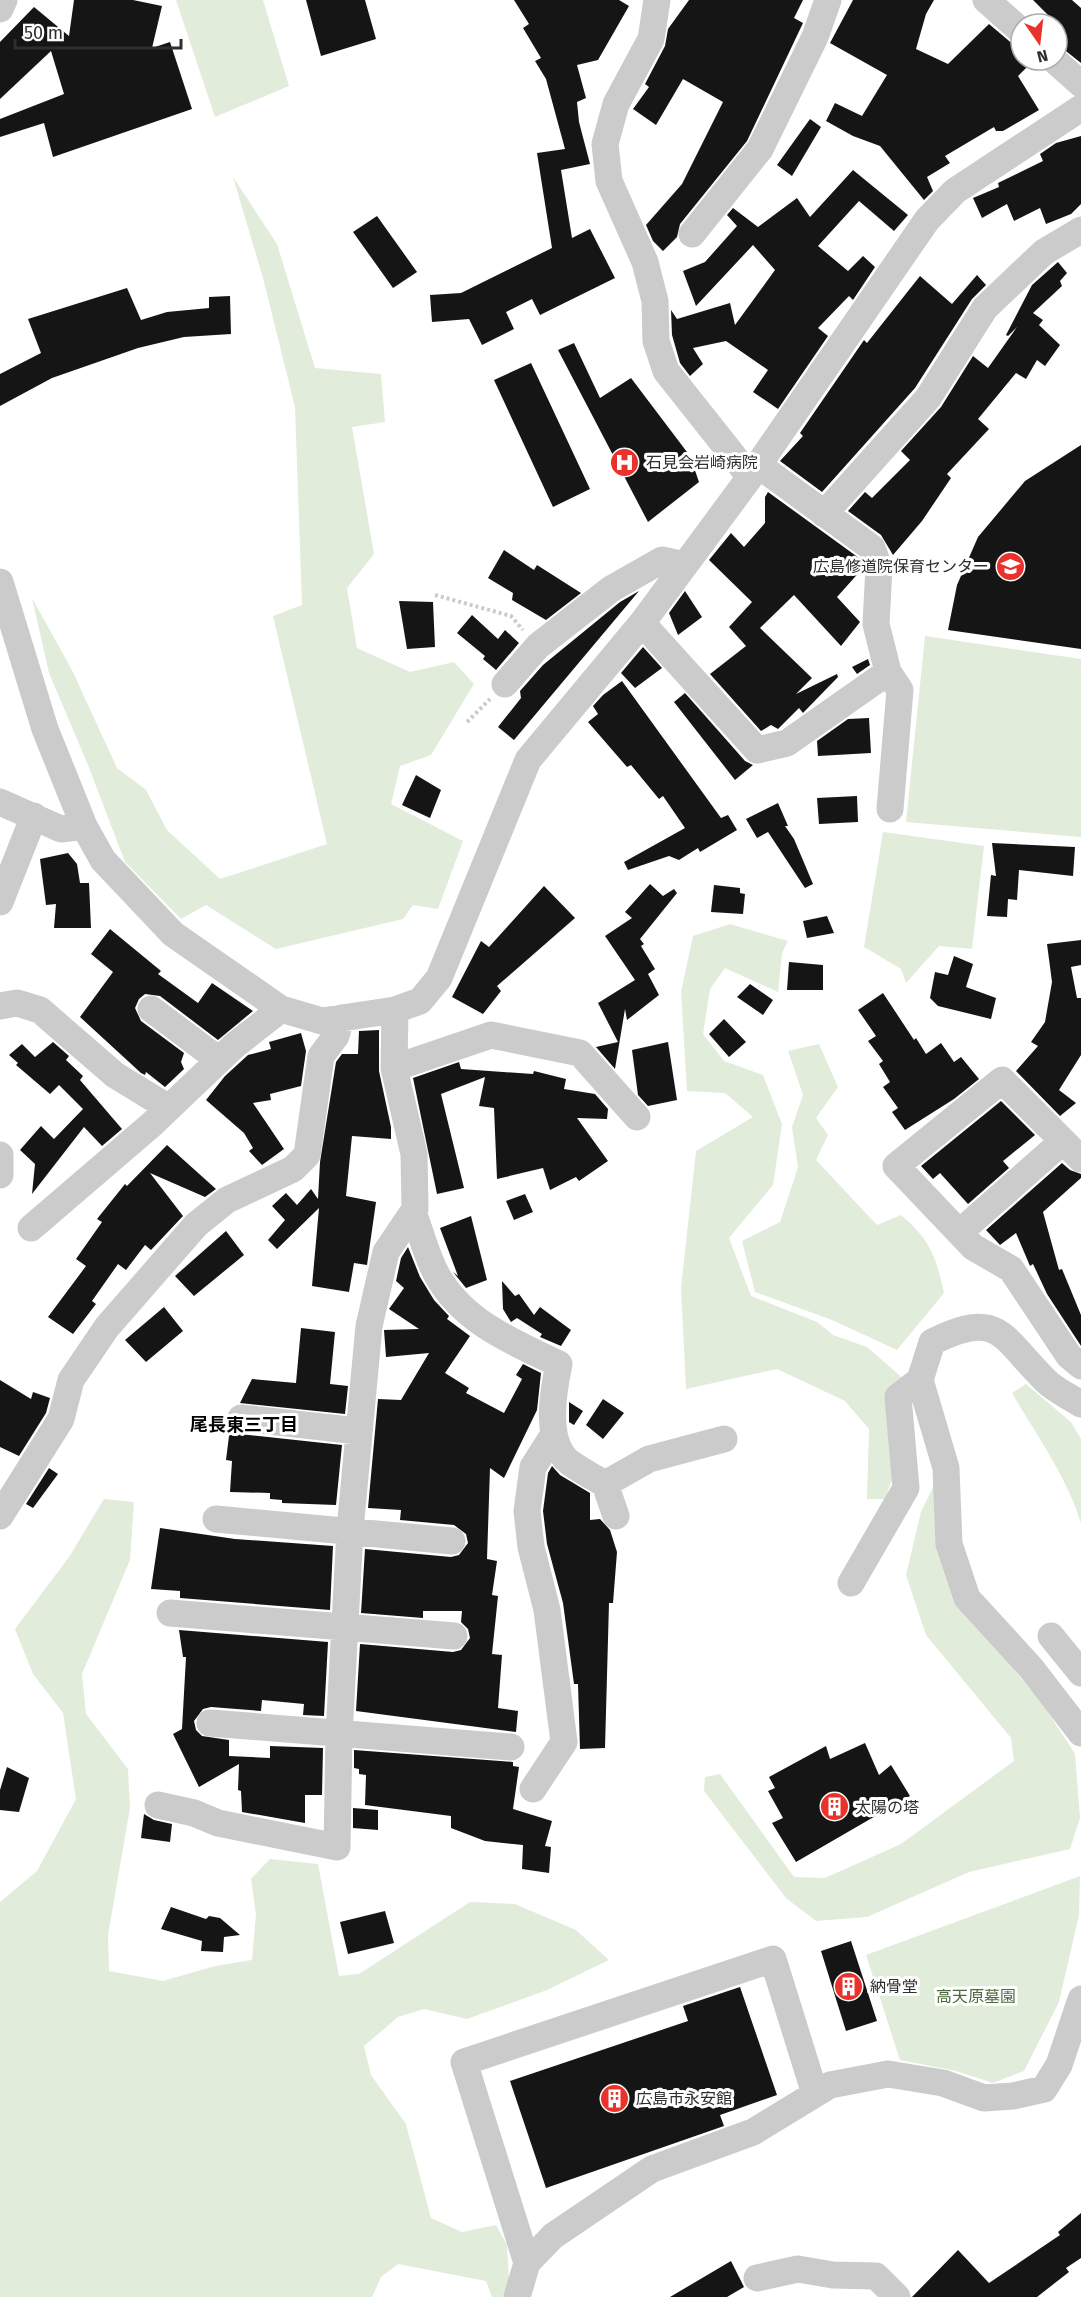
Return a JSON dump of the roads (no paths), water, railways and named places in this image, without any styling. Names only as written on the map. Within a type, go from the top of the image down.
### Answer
[{"type":"street","points":[[0,9],[4,0]]},
{"type":"street","points":[[657,0],[651,39],[616,104],[605,144],[609,181],[645,262],[655,302],[656,341],[666,371],[754,471],[824,514],[872,548],[879,567],[876,624],[888,672],[900,690],[890,809]]},
{"type":"street","points":[[692,234],[760,149],[815,37],[828,0]]},
{"type":"street","points":[[986,0],[1009,20]]},
{"type":"street","points":[[1068,72],[1081,84]]},
{"type":"street","points":[[0,582],[45,729],[84,826],[103,860],[173,934],[281,1009],[322,1020],[395,1010],[420,1001],[439,978],[528,760],[642,623],[754,471],[927,220],[955,191],[1081,108]]},
{"type":"street","points":[[824,514],[928,398],[985,308],[1044,252],[1081,230]]},
{"type":"street","points":[[505,684],[538,646],[611,589],[662,560],[684,566]]},
{"type":"street","points":[[642,623],[757,750],[787,743],[888,672]]},
{"type":"street","points":[[0,802],[61,829],[84,826]]},
{"type":"street","points":[[0,902],[34,816]]},
{"type":"street","points":[[0,1006],[17,1003],[40,1010],[114,1075],[169,1108]]},
{"type":"street","points":[[151,1009],[219,1060]]},
{"type":"street","points":[[31,1228],[169,1108],[219,1060],[281,1009]]},
{"type":"street","points":[[158,1805],[194,1813],[218,1823],[337,1847],[339,1735],[351,1530],[369,1326],[386,1252],[415,1209],[414,1154],[394,1068],[395,1010]]},
{"type":"street","points":[[0,1516],[61,1419],[71,1380],[107,1327],[196,1225],[227,1200],[293,1169],[307,1155],[321,1056],[336,1036],[341,1018]]},
{"type":"street","points":[[394,1068],[491,1035],[580,1053],[637,1118]]},
{"type":"street","points":[[960,1232],[1072,1150],[1002,1080],[896,1166],[973,1247],[1011,1269],[1069,1356],[1081,1366]]},
{"type":"street","points":[[0,1155],[0,1175]]},
{"type":"street","points":[[413,1212],[438,1276],[464,1310],[495,1333],[559,1364],[551,1400],[554,1434],[567,1460],[605,1484],[616,1516]]},
{"type":"street","points":[[1081,1404],[1047,1382],[1013,1342],[986,1325],[960,1328],[932,1342],[920,1380],[946,1468],[949,1544],[967,1598],[1031,1668],[1081,1733]]},
{"type":"street","points":[[851,1583],[906,1488],[897,1397],[920,1380]]},
{"type":"street","points":[[241,1418],[358,1431]]},
{"type":"street","points":[[533,1789],[564,1742],[547,1610],[531,1547],[527,1511],[533,1467],[554,1434]]},
{"type":"street","points":[[605,1484],[649,1459],[724,1439]]},
{"type":"street","points":[[216,1520],[351,1530],[452,1541]]},
{"type":"street","points":[[170,1613],[454,1636]]},
{"type":"street","points":[[1051,1636],[1081,1673]]},
{"type":"street","points":[[210,1723],[512,1747]]},
{"type":"street","points":[[527,2263],[464,2062],[773,1959],[815,2094]]},
{"type":"street","points":[[517,2297],[527,2263],[553,2235],[652,2169],[753,2132],[830,2085],[888,2074],[943,2084],[984,2098],[1013,2096],[1044,2089],[1059,2065],[1081,1999]]},
{"type":"street","points":[[757,2278],[798,2269],[833,2275],[876,2276],[897,2297]]},
{"type":"place","name":"石見会岩崎病院","points":[[625,462]]},
{"type":"place","name":"広島修道院保育センター","points":[[1010,566]]},
{"type":"place","name":"太陽の塔","points":[[834,1807]]},
{"type":"place","name":"納骨堂","points":[[849,1986]]},
{"type":"place","name":"広島市永安館","points":[[615,2098]]},
{"type":"district","name":"尾長東三丁目","points":[[244,1425]]},
{"type":"park label","name":"高天原墓園","points":[[976,1996]]}]
